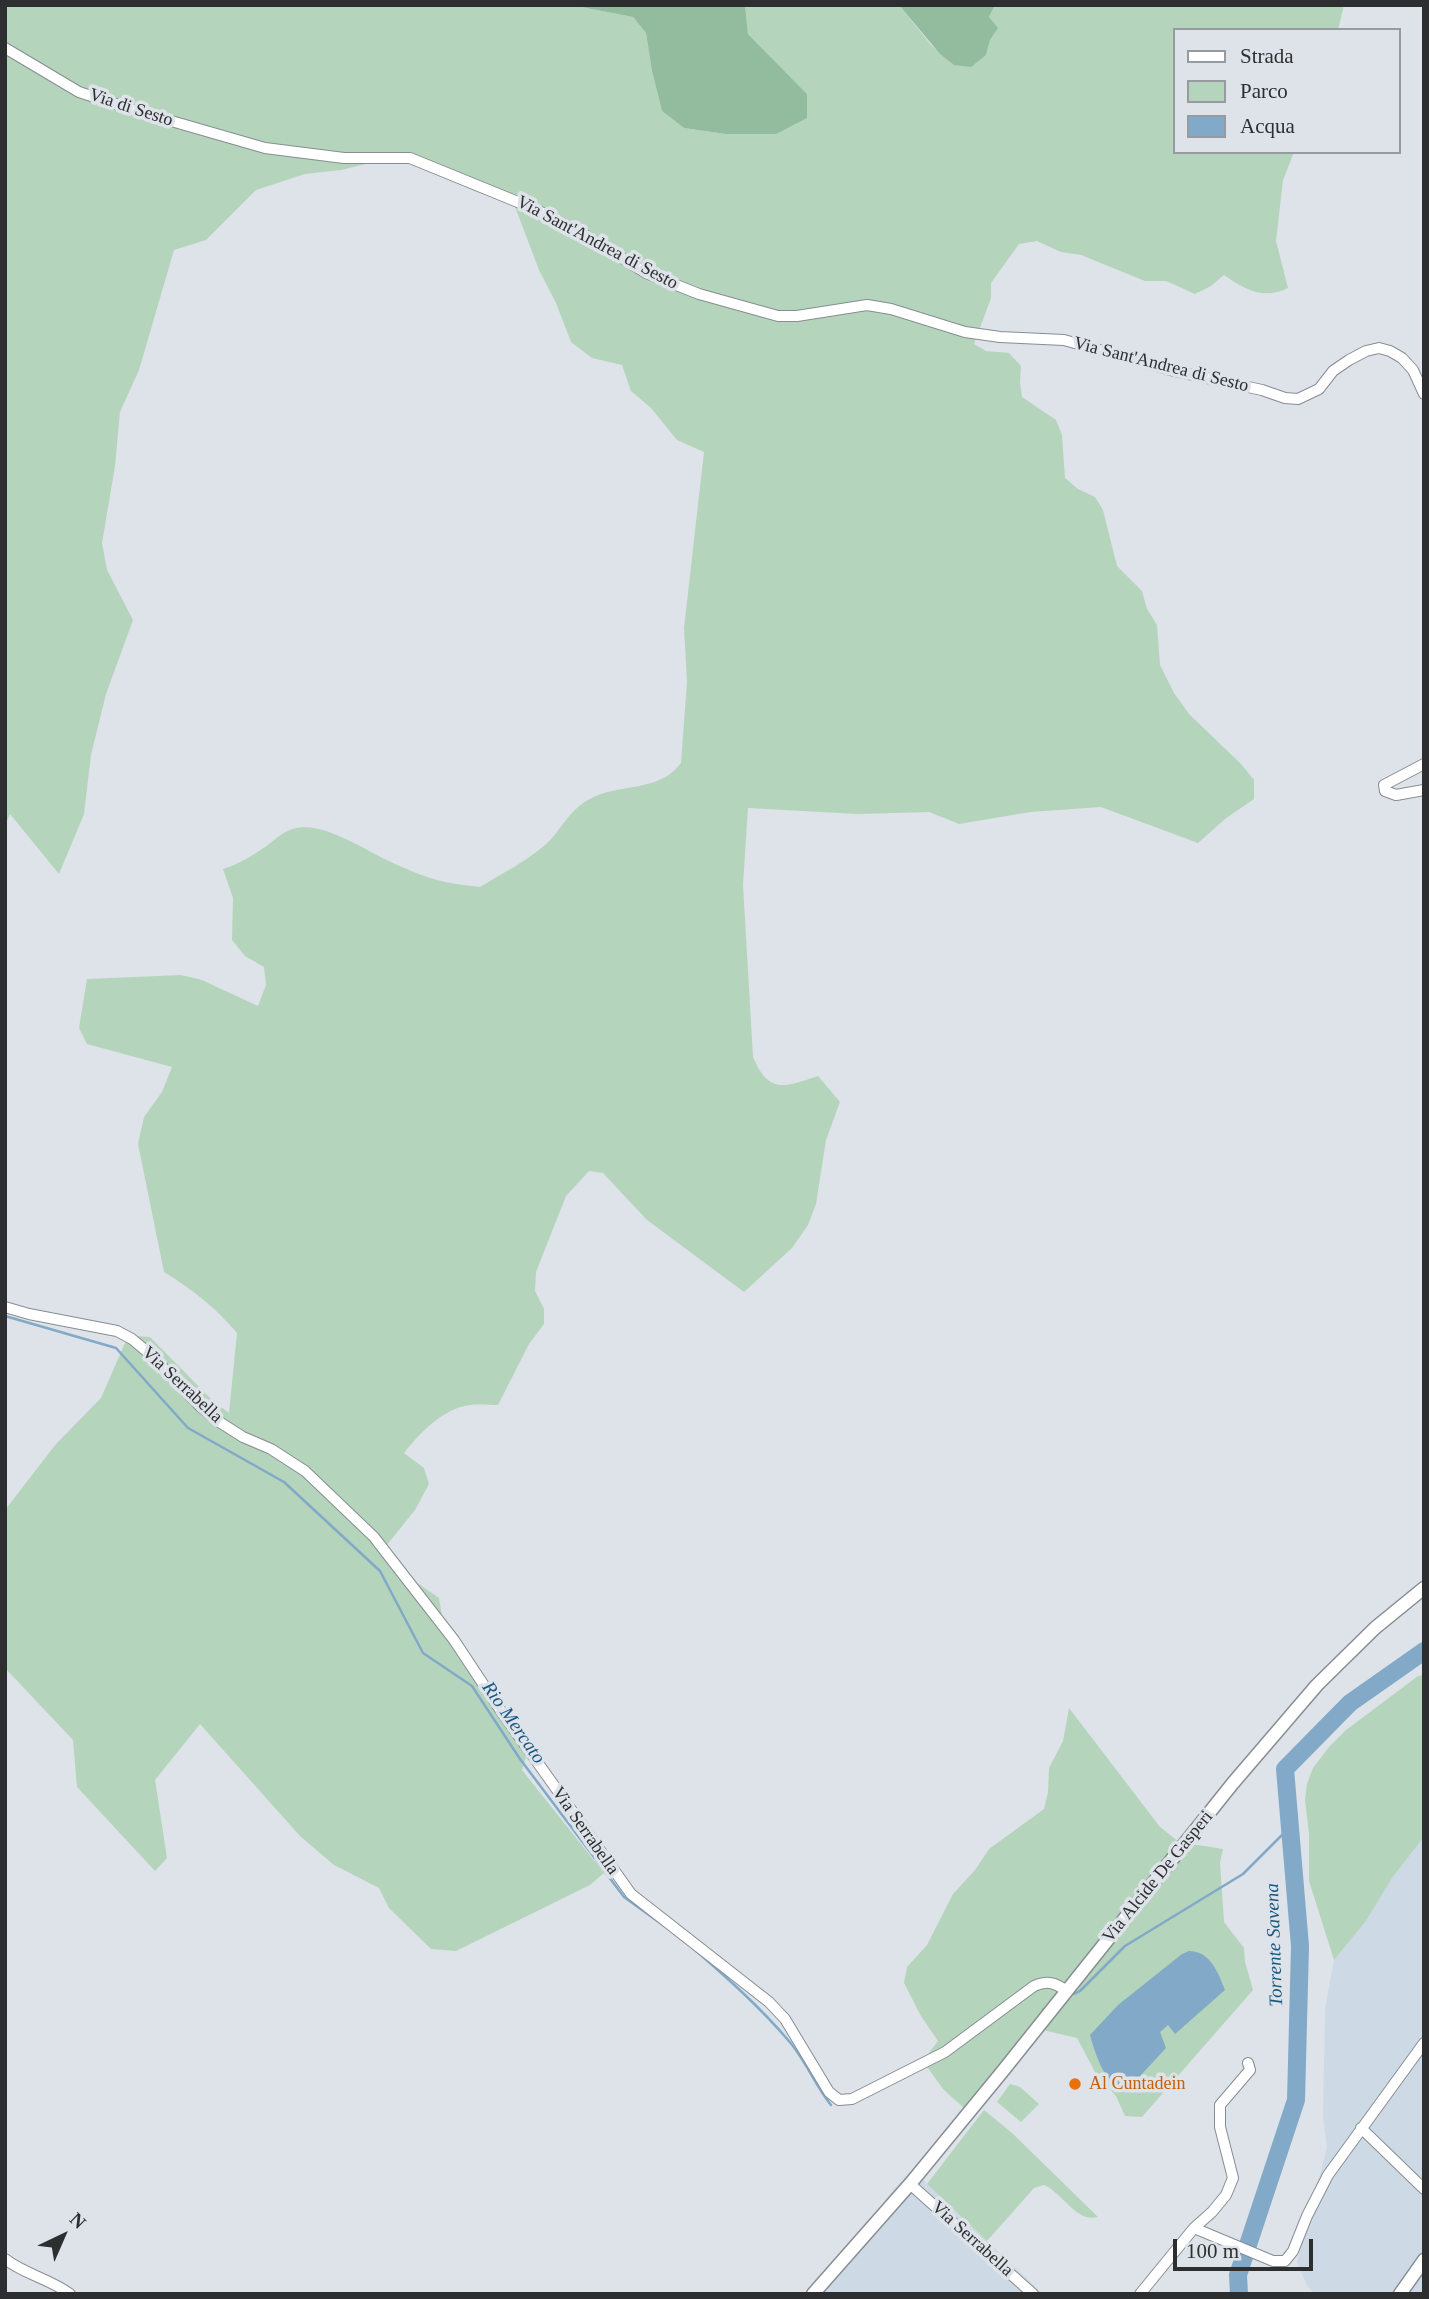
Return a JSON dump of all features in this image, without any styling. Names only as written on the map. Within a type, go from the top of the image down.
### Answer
[{"type":"main road","name":"Via Alcide De Gasperi","points":[[813,2294],[910,2184],[1233,1783],[1317,1685],[1375,1628],[1424,1588]]},
{"type":"main road","points":[[1400,2294],[1424,2260]]},
{"type":"street","name":"Via di Sesto","points":[[5,48],[79,92],[265,148]]},
{"type":"street","name":"Via Sant'Andrea di Sesto","points":[[265,148],[344,158],[410,158],[535,209],[585,235],[646,273],[699,294],[778,316],[797,316],[867,305],[891,309],[965,332],[1000,337],[1064,340],[1174,371],[1298,399],[1319,389],[1333,371],[1349,360],[1379,348],[1402,358],[1413,370],[1424,394]]},
{"type":"street","points":[[1424,764],[1384,785],[1385,791],[1396,795],[1424,790]]},
{"type":"street","name":"Via Serrabella","points":[[5,1307],[117,1331],[132,1339],[221,1423],[291,1461],[330,1495],[373,1537],[454,1640],[631,1894],[769,2002],[785,2018],[829,2092],[839,2100],[852,2099],[935,2058],[1034,1986],[1052,1982],[1068,1991]]},
{"type":"street","points":[[1194,2228],[1273,2261],[1281,2262],[1289,2257],[1328,2175],[1424,2043]]},
{"type":"street","points":[[1140,2294],[1194,2228],[1226,2195],[1233,2178],[1220,2127],[1220,2105],[1250,2070],[1248,2063]]},
{"type":"street","points":[[1361,2128],[1424,2189]]},
{"type":"street","name":"Via Serrabella","points":[[910,2184],[1033,2294]]},
{"type":"street","points":[[5,2259],[70,2294]]},
{"type":"shaded area","points":[[1424,1837],[1424,2294],[1315,2294],[1307,2286],[1297,2262],[1327,2147],[1323,2117],[1325,2009],[1334,1960],[1366,1921],[1392,1878]]},
{"type":"shaded area","points":[[913,2169],[1043,2294],[812,2294],[894,2189]]},
{"type":"green space","points":[[5,5],[571,5],[633,17],[646,33],[662,111],[684,128],[726,134],[776,134],[807,94],[748,34],[745,5],[899,5],[931,45],[954,65],[986,55],[990,40],[997,29],[989,17],[995,5],[1344,5],[1338,28],[1174,28],[1174,154],[1293,154],[1283,180],[1276,241],[1288,288],[1271,293],[1255,292],[1224,275],[1195,294],[1166,281],[1145,281],[1081,255],[1061,252],[1037,241],[1019,244],[991,283],[991,298],[974,344],[986,351],[1009,353],[1021,366],[1022,397],[1056,420],[1062,435],[1065,478],[1078,489],[1095,497],[1103,510],[1117,566],[1142,591],[1147,609],[1157,625],[1160,665],[1174,693],[1189,714],[1254,780],[1254,799],[1225,819],[1198,843],[1101,807],[1030,812],[959,824],[929,812],[858,814],[748,808],[743,885],[753,1057],[765,1078],[772,1083],[787,1085],[818,1076],[840,1102],[826,1140],[816,1204],[808,1225],[792,1248],[744,1292],[647,1220],[603,1173],[589,1171],[566,1196],[536,1272],[535,1291],[544,1309],[544,1324],[529,1344],[498,1405],[470,1405],[450,1411],[425,1430],[404,1453],[424,1468],[429,1484],[415,1510],[386,1546],[400,1571],[439,1598],[442,1616],[480,1675],[496,1693],[505,1718],[527,1754],[522,1770],[604,1873],[590,1885],[456,1951],[431,1949],[389,1908],[379,1888],[334,1865],[300,1836],[200,1724],[155,1780],[167,1858],[155,1871],[77,1787],[73,1740],[5,1668],[5,1510],[56,1444],[101,1398],[125,1343],[136,1336],[150,1337],[214,1402],[229,1413],[237,1333],[221,1315],[164,1272],[138,1144],[144,1117],[162,1092],[172,1067],[87,1044],[79,1028],[87,979],[181,975],[202,980],[258,1006],[266,985],[264,967],[245,956],[232,940],[233,898],[223,869],[250,857],[284,833],[297,828],[322,830],[424,876],[480,887],[544,846],[574,810],[588,800],[612,791],[649,784],[672,773],[681,763],[687,682],[684,628],[704,452],[677,440],[651,408],[631,391],[622,365],[592,358],[571,342],[514,204],[477,192],[410,163],[370,163],[305,174],[256,190],[206,240],[174,250],[139,370],[120,412],[115,466],[102,543],[107,570],[133,620],[106,694],[91,755],[84,814],[59,874],[10,814],[5,825]]},
{"type":"green space","points":[[571,5],[745,5],[748,34],[807,94],[807,118],[776,134],[726,134],[684,128],[662,111],[646,33],[633,17]]},
{"type":"green space","points":[[899,5],[995,5],[989,17],[998,28],[990,40],[986,55],[971,67],[954,65],[940,54]]},
{"type":"green space","points":[[1424,1675],[1424,1837],[1392,1878],[1366,1921],[1334,1960],[1309,1881],[1309,1834],[1305,1800],[1307,1784],[1313,1768],[1346,1730],[1418,1676]]},
{"type":"green space","points":[[1069,1708],[1160,1827],[1179,1842],[1223,1849],[1220,1862],[1224,1922],[1244,1948],[1253,1990],[1142,2117],[1125,2116],[1116,2096],[1095,2072],[1077,2038],[1034,2028],[965,2109],[943,2089],[923,2061],[938,2041],[904,1983],[907,1967],[927,1945],[953,1894],[975,1870],[989,1849],[1044,1809],[1049,1768],[1063,1741]]},
{"type":"green space","points":[[1010,2084],[1020,2087],[1039,2104],[1021,2122],[997,2102]]},
{"type":"green space","points":[[984,2110],[1012,2133],[1098,2217],[1090,2218],[1076,2212],[1044,2185],[1034,2188],[987,2241],[927,2184]]},
{"type":"water","points":[[1189,1951],[1208,1959],[1225,1990],[1175,2034],[1168,2025],[1160,2032],[1166,2048],[1129,2088],[1121,2090],[1105,2073],[1090,2035],[1118,2005]]},
{"type":"waterway","name":"Rio Mercato","points":[[5,1316],[116,1348],[188,1428],[284,1482],[380,1571],[423,1653],[472,1686],[520,1759],[624,1897],[663,1925]]},
{"type":"waterway","name":"Torrente Savena","points":[[1239,2294],[1238,2275],[1296,2100],[1300,1946],[1285,1769],[1350,1703],[1424,1651]]},
{"type":"waterway","points":[[1074,1994],[1125,1946],[1243,1874],[1290,1827]]},
{"type":"waterway","name":"Rio Mercato","points":[[693,1948],[754,2004],[788,2040],[831,2105]]},
{"type":"place","name":"Al Cuntadein","points":[[1075,2084]]}]
